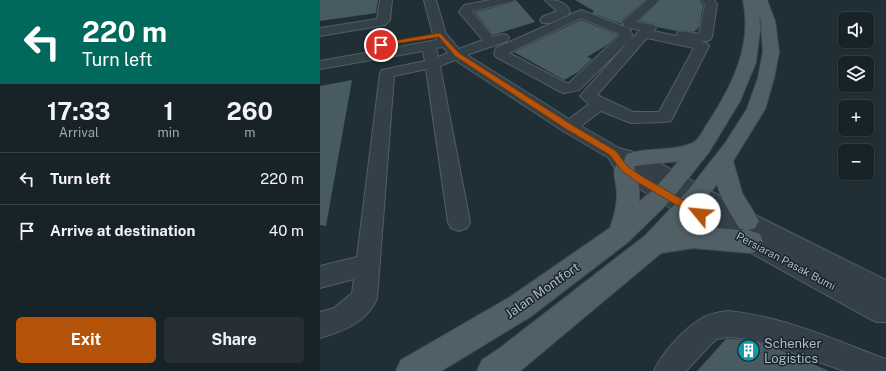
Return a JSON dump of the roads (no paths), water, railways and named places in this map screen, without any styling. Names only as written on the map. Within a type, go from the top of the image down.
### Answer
[{"type":"main road","name":"Jalan Montfort","points":[[412,371],[520,307],[619,235],[669,188],[702,147],[732,102],[748,62],[753,28],[752,12],[749,0]]},
{"type":"main road","points":[[493,371],[511,359],[655,243],[693,201],[722,161],[756,109],[766,78],[771,52],[768,21],[761,0]]},
{"type":"main road","points":[[619,235],[628,210],[629,199],[624,160],[658,157],[702,147]]},
{"type":"main road","points":[[655,243],[749,231],[728,187],[722,161]]},
{"type":"street","points":[[320,32],[381,22],[384,20],[386,0]]},
{"type":"street","points":[[433,0],[438,41],[431,64],[459,222]]},
{"type":"street","points":[[462,0],[476,0]]},
{"type":"street","points":[[491,42],[465,12],[465,10],[508,0]]},
{"type":"street","points":[[320,325],[341,319],[364,299],[387,73],[431,64],[491,42],[564,12],[564,10],[551,0]]},
{"type":"street","points":[[568,0],[588,11],[615,20],[643,0]]},
{"type":"street","points":[[654,0],[629,20],[629,24],[700,38],[705,37],[711,4],[705,0]]},
{"type":"street","points":[[581,14],[626,32],[626,37],[574,87],[564,88],[531,71],[500,54],[501,51],[581,14]]},
{"type":"street","points":[[367,40],[368,25]]},
{"type":"street","points":[[342,44],[344,28]]},
{"type":"street","points":[[644,33],[702,46],[665,117],[631,118],[600,104],[588,96],[644,33]]},
{"type":"street","points":[[320,54],[438,41]]},
{"type":"street","points":[[320,65],[438,41]]},
{"type":"street","name":"Persiaran Pasak Bumi","points":[[438,41],[457,55],[569,127],[669,188],[749,231],[877,310],[886,309]]},
{"type":"street","points":[[504,85],[531,71]]},
{"type":"street","points":[[569,127],[600,104]]},
{"type":"street","name":"Persiaran Pasak Bumi","points":[[749,231],[881,290],[886,295]]},
{"type":"street","points":[[320,277],[367,265]]},
{"type":"street","points":[[668,371],[701,335],[714,326],[726,324],[779,333],[880,371]]},
{"type":"place","name":"Schenker Logistics","points":[[749,350]]}]
